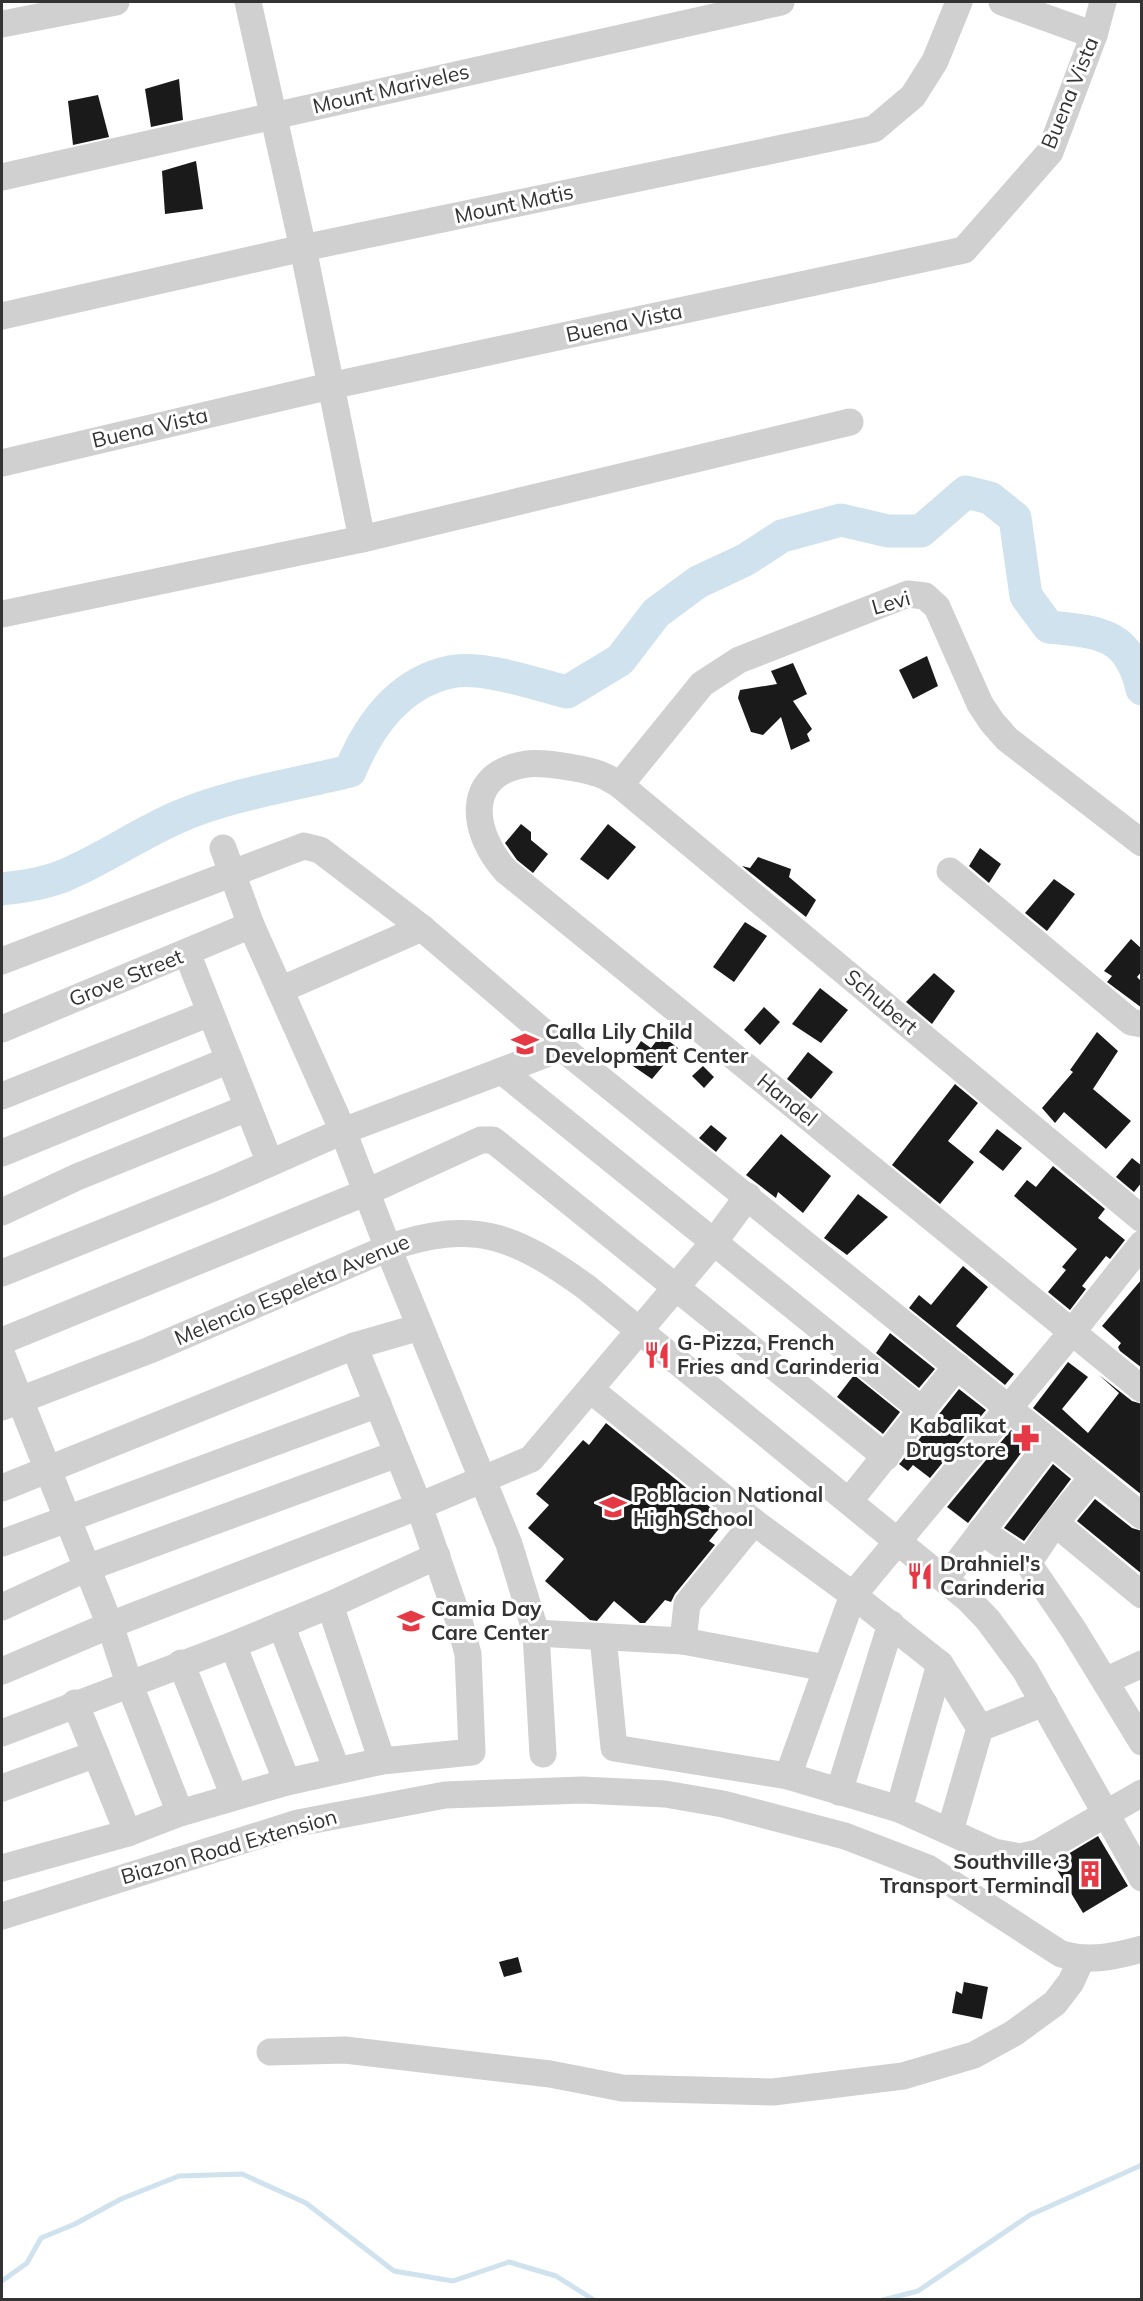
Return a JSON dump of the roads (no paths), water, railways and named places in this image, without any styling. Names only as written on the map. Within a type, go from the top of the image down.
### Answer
[{"type":"street","points":[[2,24],[116,2]]},
{"type":"street","points":[[248,2],[303,248],[362,539]]},
{"type":"street","name":"Mount Mariveles","points":[[2,177],[781,2]]},
{"type":"street","name":"Mount Matis","points":[[2,316],[303,248],[874,129],[913,96],[935,61],[959,2]]},
{"type":"street","points":[[1002,2],[1094,35]]},
{"type":"street","name":"Buena Vista","points":[[2,463],[330,386],[964,250],[1050,152],[1094,35],[1103,2]]},
{"type":"street","points":[[2,614],[362,539],[850,422]]},
{"type":"street","name":"Levi","points":[[620,785],[702,684],[739,660],[908,594],[925,596],[937,608],[980,704],[1007,739],[1142,843]]},
{"type":"street","name":"Handel","points":[[620,785],[597,773],[530,764],[508,769],[491,779],[481,795],[478,810],[486,845],[497,861],[515,879],[1142,1389]]},
{"type":"street","name":"Schubert","points":[[620,785],[1142,1219]]},
{"type":"street","points":[[2,961],[228,860],[304,846],[312,847],[422,928],[562,1048],[1142,1516]]},
{"type":"street","points":[[228,860],[251,926],[343,1131],[388,1248],[509,1544],[536,1633],[543,1754]]},
{"type":"street","points":[[950,871],[1131,1022],[1142,1024]]},
{"type":"street","name":"Grove Street","points":[[2,1029],[251,926]]},
{"type":"street","points":[[280,990],[422,928]]},
{"type":"street","points":[[187,954],[270,1163]]},
{"type":"street","points":[[2,1096],[210,1013]]},
{"type":"street","points":[[2,1273],[343,1131],[562,1048]]},
{"type":"street","points":[[2,1153],[229,1060]]},
{"type":"street","points":[[502,1071],[923,1411]]},
{"type":"street","points":[[2,1212],[77,1177],[248,1108]]},
{"type":"street","points":[[2,1341],[367,1192],[481,1140],[493,1140],[886,1457]]},
{"type":"street","points":[[2,1671],[110,1625],[419,1506],[531,1459],[714,1242],[748,1196]]},
{"type":"street","name":"Melencio Espeleta Avenue","points":[[10,1404],[150,1350],[388,1248],[420,1237],[467,1232],[512,1242],[556,1265],[640,1330],[945,1579],[988,1620],[1024,1670],[1044,1703],[1142,1878]]},
{"type":"street","points":[[788,1776],[853,1595],[1072,1332],[1142,1244]]},
{"type":"street","points":[[2,1488],[354,1346],[420,1327]]},
{"type":"street","points":[[2,1869],[128,1833],[180,1813],[287,1782],[382,1761],[472,1752],[468,1654],[419,1506],[354,1346]]},
{"type":"street","points":[[2,1355],[10,1404],[46,1470],[87,1568],[180,1813]]},
{"type":"street","points":[[850,1500],[957,1366]]},
{"type":"street","points":[[591,1390],[754,1522],[891,1624],[940,1664],[980,1728],[950,1831]]},
{"type":"street","points":[[2,1543],[378,1404]]},
{"type":"street","points":[[945,1579],[1050,1442]]},
{"type":"street","points":[[2,1607],[87,1568],[397,1454]]},
{"type":"street","points":[[1028,1563],[1055,1523],[1093,1477]]},
{"type":"street","points":[[683,1641],[687,1604],[754,1522]]},
{"type":"street","points":[[1055,1523],[1142,1595]]},
{"type":"street","points":[[981,1531],[1028,1563],[1139,1731]]},
{"type":"street","points":[[2,1733],[75,1703],[233,1645],[330,1605],[437,1556]]},
{"type":"street","points":[[330,1605],[382,1761]]},
{"type":"street","points":[[839,1792],[891,1624]]},
{"type":"street","points":[[281,1625],[338,1770]]},
{"type":"street","points":[[536,1633],[683,1641],[826,1668]]},
{"type":"street","points":[[603,1637],[614,1748],[788,1776],[899,1809],[994,1852],[1020,1857],[1038,1853],[1142,1793]]},
{"type":"street","points":[[233,1645],[287,1782]]},
{"type":"street","points":[[181,1663],[234,1796]]},
{"type":"street","points":[[899,1809],[940,1664]]},
{"type":"street","points":[[1105,1681],[1142,1664]]},
{"type":"street","points":[[75,1703],[128,1833]]},
{"type":"street","points":[[980,1728],[1044,1703]]},
{"type":"street","points":[[2,1788],[96,1754]]},
{"type":"street","name":"Biazon Road Extension","points":[[2,1916],[298,1823],[445,1795],[582,1790],[664,1794],[792,1820],[845,1836],[928,1868],[1061,1954],[1081,1960],[1107,1958],[1142,1949]]},
{"type":"street","points":[[270,2052],[345,2050],[550,2074],[622,2088],[772,2092],[903,2076],[974,2055],[1014,2032],[1055,2003],[1071,1982],[1081,1960]]},
{"type":"waterway","points":[[2,889],[64,876],[164,823],[198,809],[241,796],[350,771],[366,738],[388,708],[401,696],[432,678],[450,672],[477,671],[508,676],[567,692],[620,660],[656,613],[698,582],[745,560],[782,536],[841,520],[888,531],[921,531],[966,492],[990,498],[1015,518],[1026,596],[1049,627],[1083,631],[1110,639],[1129,656],[1142,689]]},
{"type":"waterway","points":[[883,2300],[918,2291],[1030,2215],[1142,2165]]},
{"type":"waterway","points":[[2,2281],[27,2263],[41,2238],[75,2224],[121,2199],[179,2176],[242,2174],[306,2203],[394,2271],[453,2281],[509,2262],[556,2276],[594,2300]]},
{"type":"place","name":"Calla Lily Child Development Center","points":[[525,1044]]},
{"type":"place","name":"G-Pizza, French Fries and Carinderia","points":[[657,1355]]},
{"type":"place","name":"Kabalikat Drugstore","points":[[1026,1438]]},
{"type":"place","name":"Poblacion National High School","points":[[613,1507]]},
{"type":"place","name":"Drahniel's Carinderia","points":[[920,1576]]},
{"type":"place","name":"Camia Day Care Center","points":[[411,1621]]},
{"type":"place","name":"Southville 3 Transport Terminal","points":[[1090,1874]]}]
